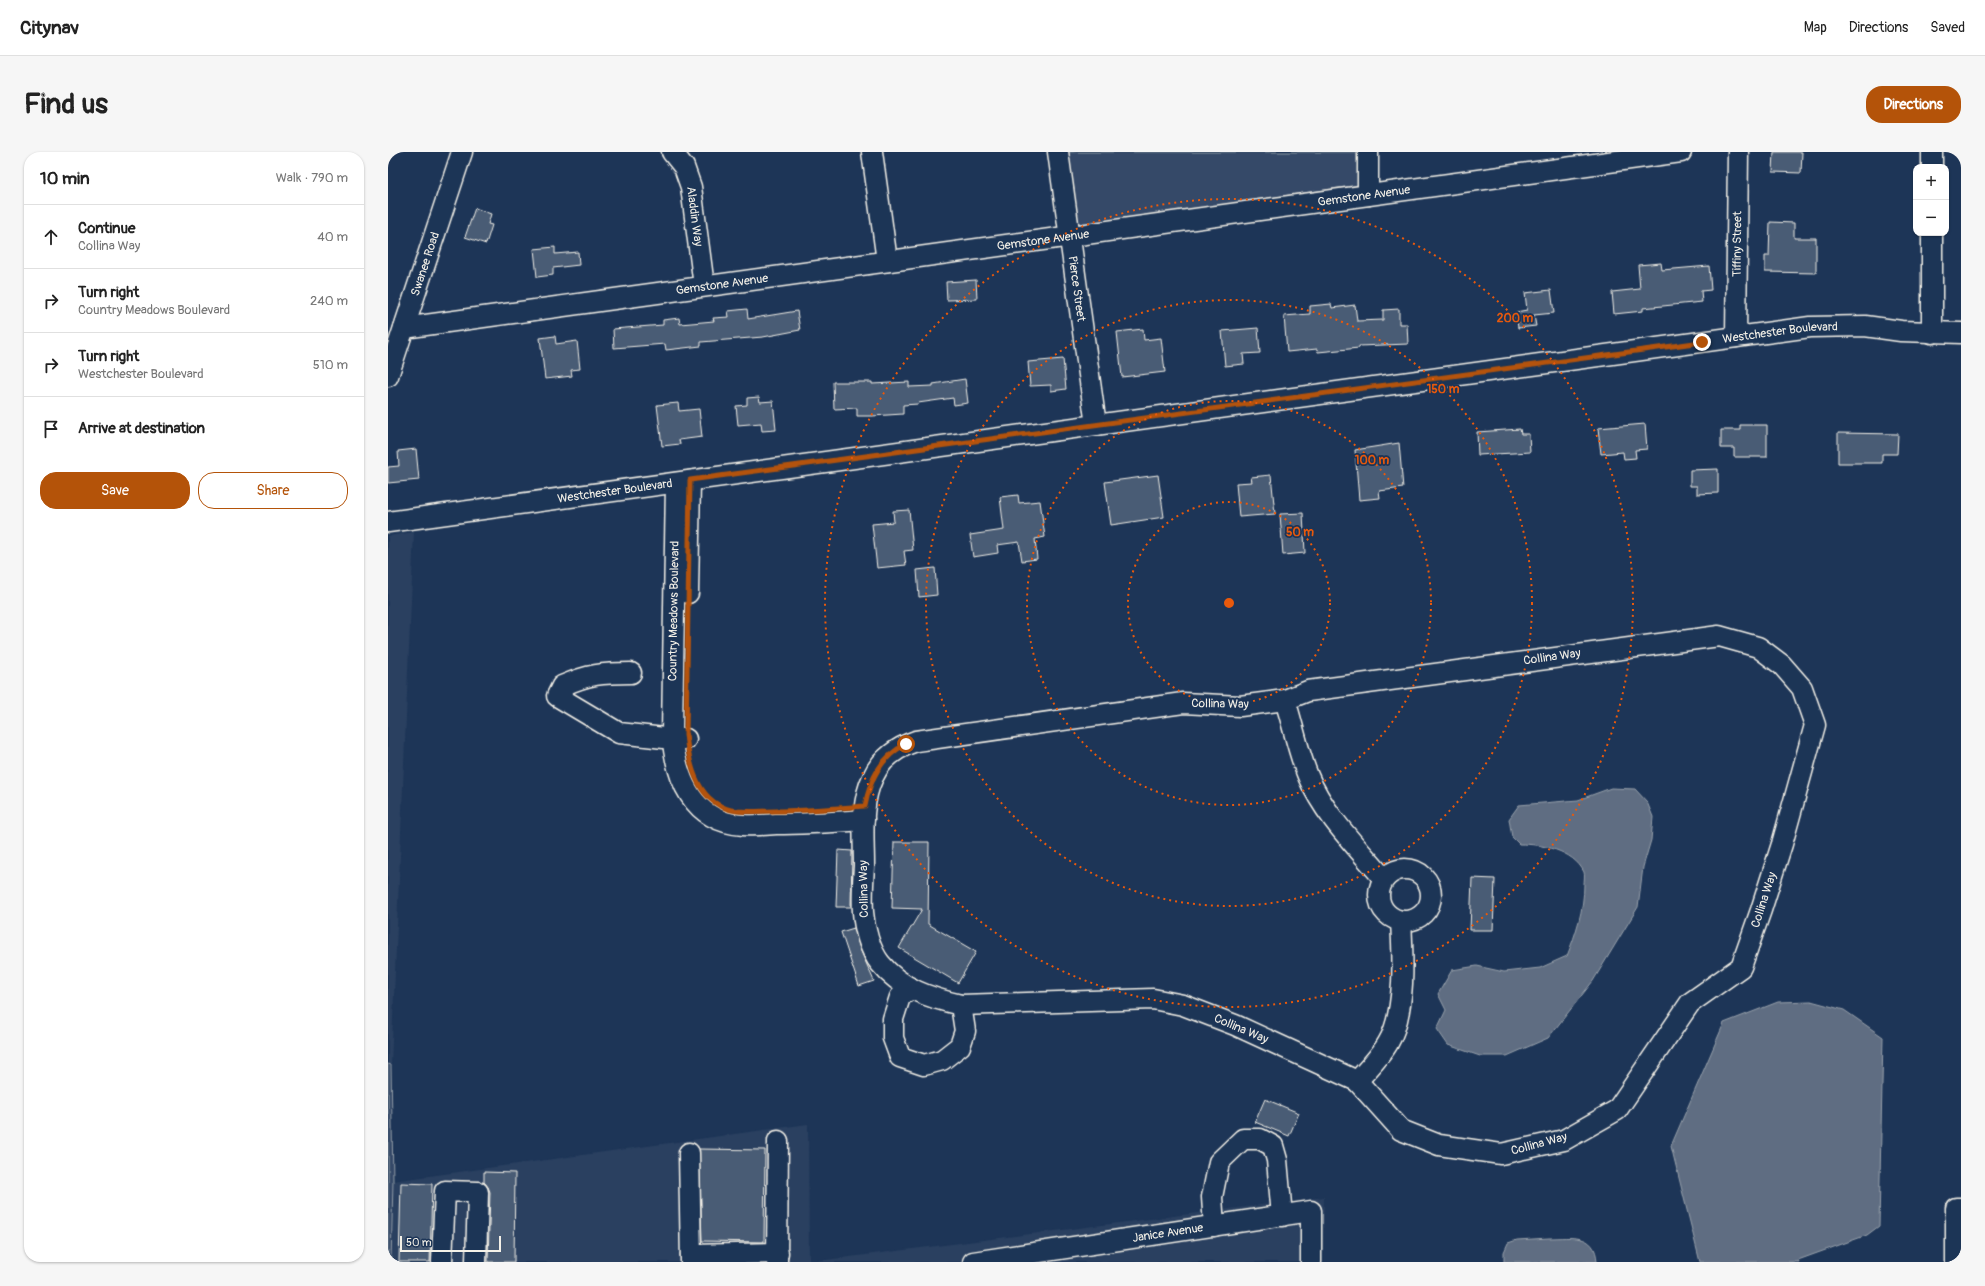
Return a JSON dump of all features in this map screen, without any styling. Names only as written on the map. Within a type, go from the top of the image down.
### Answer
[{"type":"street","name":"Swanee Road","points":[[388,376],[462,152]]},
{"type":"street","name":"Aladdin Way","points":[[672,152],[684,167],[691,187],[704,286]]},
{"type":"street","points":[[872,152],[887,261]]},
{"type":"street","name":"Pierce Street","points":[[1058,152],[1096,425]]},
{"type":"street","points":[[1368,152],[1368,195]]},
{"type":"street","name":"Gemstone Avenue","points":[[404,328],[1368,195],[1553,161],[1681,152]]},
{"type":"street","name":"Tiffiny Street","points":[[1736,337],[1738,152]]},
{"type":"street","points":[[1932,152],[1932,164]]},
{"type":"street","points":[[1932,236],[1932,333]]},
{"type":"street","name":"Westchester Boulevard","points":[[388,522],[1736,337],[1829,326],[1865,326],[1901,331],[1961,333]]},
{"type":"street","name":"Country Meadows Boulevard","points":[[683,482],[679,739],[701,798],[707,812],[721,819],[742,825],[759,825],[773,835],[783,837],[792,836],[818,818]]},
{"type":"street","name":"Collina Way","points":[[1719,636],[1758,647],[1782,665],[1802,688],[1815,724],[1782,844],[1741,967],[1690,1003],[1617,1110],[1564,1140],[1501,1154],[1439,1145],[1401,1130],[1357,1081],[1235,1025],[1168,1001],[1153,999],[962,1005],[934,999],[910,990],[893,977],[879,962],[866,931],[863,912],[865,813],[873,776],[886,758],[896,749],[916,741],[1183,703],[1240,706],[1285,700],[1308,691],[1719,636]]},
{"type":"street","points":[[631,673],[606,673],[583,676],[562,686],[557,696],[619,733],[679,739]]},
{"type":"street","points":[[1285,700],[1308,776],[1322,802],[1352,842],[1384,879]]},
{"type":"street","name":"Country Meadows Boulevard","points":[[701,798],[714,802],[724,808],[736,811],[818,818],[865,813]]},
{"type":"street","points":[[1404,869],[1418,872],[1428,883],[1431,897],[1426,911],[1414,919],[1401,921],[1392,917],[1382,907],[1379,892],[1384,879],[1396,870],[1404,869]]},
{"type":"street","points":[[1357,1081],[1378,1057],[1396,1028],[1402,975],[1401,921]]},
{"type":"street","points":[[910,990],[900,997],[893,1019],[893,1038],[900,1057],[924,1065],[942,1060],[960,1046],[965,1031],[962,1005]]},
{"type":"street","points":[[1214,1226],[1212,1197],[1219,1162],[1243,1139],[1260,1139],[1273,1146],[1277,1160],[1282,1216]]},
{"type":"street","points":[[689,1153],[691,1258],[778,1258],[778,1141]]},
{"type":"street","points":[[442,1262],[445,1191],[478,1192],[476,1262]]},
{"type":"street","points":[[1956,1262],[1958,1208]]},
{"type":"street","name":"Janice Avenue","points":[[974,1262],[1311,1211],[1311,1262]]},
{"type":"shaded area","points":[[1065,152],[1360,152],[1359,185],[1075,226]]},
{"type":"shaded area","points":[[414,532],[391,1065],[388,1064],[388,536]]},
{"type":"shaded area","points":[[1611,788],[1635,789],[1647,802],[1653,817],[1651,840],[1643,867],[1638,907],[1593,981],[1548,1038],[1507,1056],[1480,1056],[1448,1045],[1437,1029],[1446,1010],[1438,994],[1452,970],[1477,966],[1504,972],[1540,968],[1567,956],[1579,921],[1584,894],[1584,872],[1579,864],[1564,853],[1556,850],[1537,845],[1519,844],[1512,837],[1509,819],[1519,805],[1578,800]]},
{"type":"shaded area","points":[[1811,1001],[1844,1010],[1883,1037],[1879,1226],[1867,1235],[1798,1260],[1799,1262],[1700,1262],[1671,1146],[1724,1023],[1778,1002]]},
{"type":"shaded area","points":[[388,1064],[391,1065],[393,1181],[391,1262],[388,1262]]},
{"type":"shaded area","points":[[808,1124],[809,1262],[391,1262],[393,1181]]},
{"type":"shaded area","points":[[1324,1197],[1323,1262],[810,1262]]},
{"type":"shaded area","points":[[1573,1238],[1587,1241],[1596,1252],[1597,1262],[1504,1262],[1504,1252],[1508,1243],[1517,1240]]},
{"type":"building","points":[[1774,152],[1802,152],[1801,173],[1773,172]]},
{"type":"building","points":[[475,208],[491,214],[488,224],[492,225],[486,244],[465,237]]},
{"type":"building","points":[[1770,222],[1794,223],[1794,238],[1816,238],[1816,273],[1765,272],[1765,256],[1769,256]]},
{"type":"building","points":[[555,247],[555,254],[578,252],[579,265],[553,268],[553,275],[537,277],[534,249]]},
{"type":"building","points":[[1661,263],[1662,270],[1709,266],[1711,290],[1701,291],[1702,302],[1643,308],[1643,311],[1614,314],[1612,292],[1640,289],[1638,265]]},
{"type":"building","points":[[976,280],[977,299],[947,300],[946,282]]},
{"type":"building","points":[[1551,290],[1554,313],[1534,315],[1536,326],[1518,328],[1516,312],[1527,310],[1525,293]]},
{"type":"building","points":[[1331,304],[1332,308],[1355,305],[1357,321],[1383,320],[1383,310],[1399,309],[1399,324],[1407,324],[1408,344],[1359,346],[1359,348],[1318,352],[1317,349],[1287,352],[1284,316],[1310,314],[1310,306]]},
{"type":"building","points":[[747,309],[748,319],[797,311],[800,330],[763,337],[701,342],[701,346],[666,350],[665,344],[614,348],[613,329],[663,325],[663,320],[679,318],[680,324],[714,321],[713,318],[729,317],[728,311]]},
{"type":"building","points":[[1258,328],[1260,353],[1243,354],[1244,364],[1225,366],[1222,331]]},
{"type":"building","points":[[1143,329],[1144,340],[1161,338],[1165,372],[1122,377],[1117,332]]},
{"type":"building","points":[[555,336],[556,344],[577,341],[580,369],[571,370],[572,376],[545,379],[540,338]]},
{"type":"building","points":[[1063,359],[1066,389],[1051,391],[1051,385],[1030,386],[1028,362]]},
{"type":"building","points":[[965,379],[968,403],[954,405],[953,398],[903,405],[903,414],[872,416],[857,416],[857,408],[834,409],[833,382],[872,382],[872,384],[909,382],[909,387],[933,386],[933,384]]},
{"type":"building","points":[[759,397],[760,402],[773,401],[776,430],[762,431],[761,423],[738,425],[736,406],[747,405],[747,398]]},
{"type":"building","points":[[678,403],[679,411],[699,409],[702,437],[679,440],[680,444],[662,446],[657,405]]},
{"type":"building","points":[[1645,424],[1647,449],[1635,450],[1636,458],[1624,459],[1623,452],[1601,454],[1598,428]]},
{"type":"building","points":[[1740,425],[1767,425],[1767,457],[1734,457],[1734,448],[1721,448],[1721,430],[1740,430]]},
{"type":"building","points":[[1520,429],[1521,434],[1529,434],[1530,452],[1478,455],[1477,432]]},
{"type":"building","points":[[1838,433],[1898,434],[1897,454],[1882,454],[1882,463],[1838,463]]},
{"type":"building","points":[[1399,443],[1403,488],[1379,491],[1380,498],[1359,500],[1355,450]]},
{"type":"building","points":[[416,449],[419,480],[388,483],[388,467],[399,466],[398,451]]},
{"type":"building","points":[[1718,469],[1718,493],[1697,494],[1697,486],[1690,486],[1690,470]]},
{"type":"building","points":[[1158,475],[1164,517],[1111,525],[1105,482]]},
{"type":"building","points":[[1271,475],[1275,514],[1239,517],[1236,483],[1252,482],[1251,477]]},
{"type":"building","points":[[1018,495],[1019,503],[1040,501],[1045,537],[1035,539],[1037,559],[1022,561],[1019,542],[997,545],[998,553],[973,557],[970,535],[1004,530],[1000,497]]},
{"type":"building","points":[[909,510],[913,550],[904,551],[906,565],[877,568],[872,524],[894,522],[893,511]]},
{"type":"building","points":[[1303,513],[1305,553],[1283,555],[1280,514]]},
{"type":"building","points":[[935,568],[937,595],[919,597],[917,570]]},
{"type":"building","points":[[894,842],[929,842],[928,924],[976,952],[958,983],[899,948],[922,909],[892,908]]},
{"type":"building","points":[[838,850],[852,851],[851,907],[836,907]]},
{"type":"building","points":[[1472,878],[1495,879],[1493,930],[1470,930]]},
{"type":"building","points":[[854,928],[860,949],[874,981],[859,986],[841,932]]},
{"type":"building","points":[[1265,1099],[1299,1113],[1289,1136],[1255,1122]]},
{"type":"building","points":[[699,1149],[765,1150],[764,1242],[702,1241]]},
{"type":"building","points":[[484,1172],[515,1173],[514,1262],[488,1262],[490,1192],[484,1182]]},
{"type":"building","points":[[401,1183],[432,1184],[430,1262],[399,1262]]},
{"type":"route","points":[[906,744],[896,749],[886,758],[873,776],[868,790],[865,806],[789,811],[736,811],[724,808],[714,802],[700,788],[689,763],[686,734],[690,480],[1702,342]]}]
